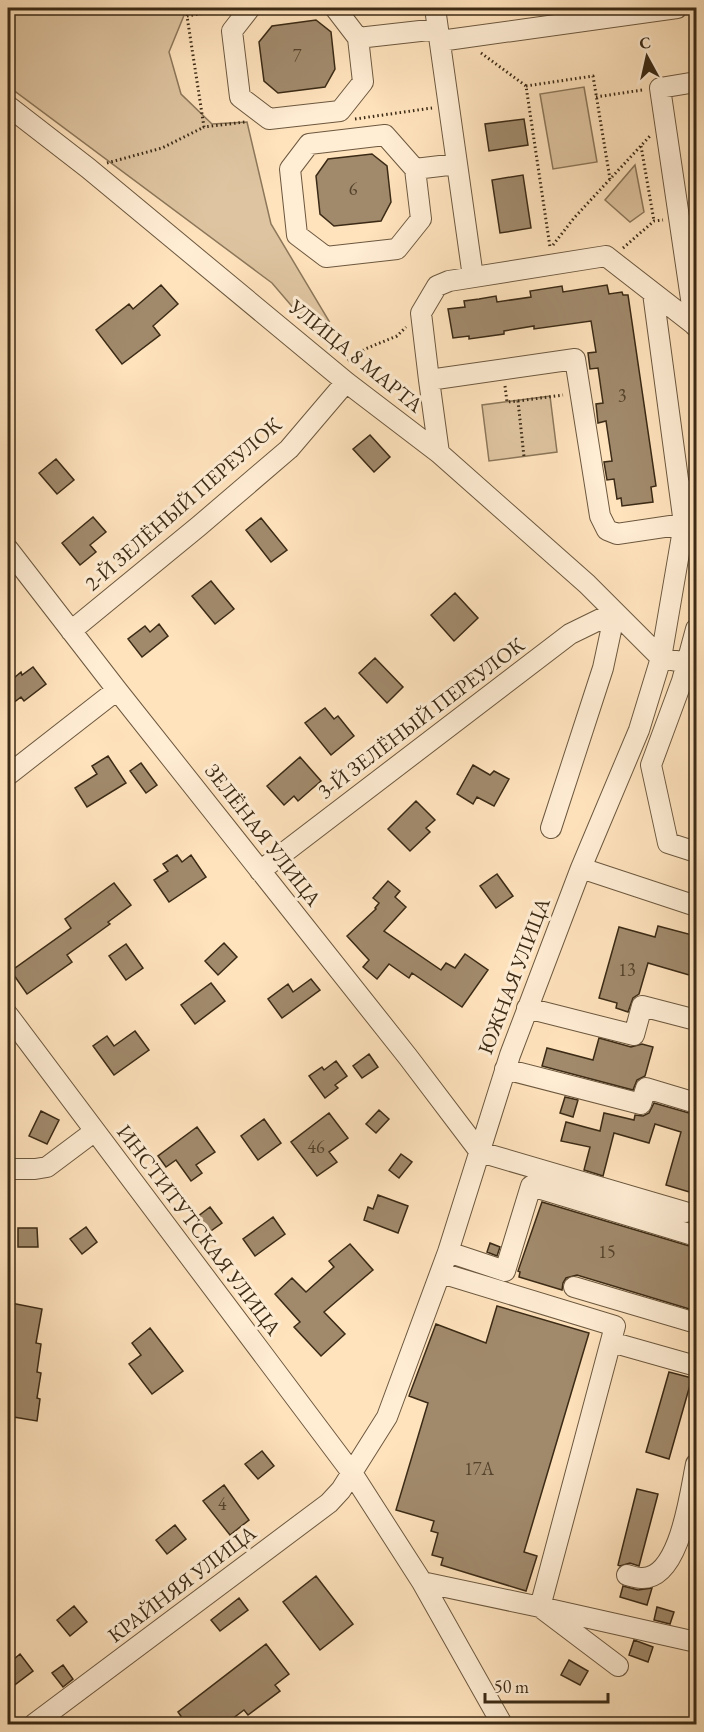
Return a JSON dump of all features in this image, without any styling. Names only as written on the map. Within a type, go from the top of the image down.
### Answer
[{"type":"street","points":[[250,8],[232,30],[240,97],[269,119],[340,111],[363,81],[358,38],[335,8]]},
{"type":"street","points":[[435,8],[473,277]]},
{"type":"street","points":[[358,38],[439,35],[460,39],[677,8]]},
{"type":"street","points":[[696,82],[660,88],[696,326]]},
{"type":"street","name":"УЛИЦА 8 МАРТА","points":[[8,106],[88,168],[340,376],[439,453],[587,584],[661,658]]},
{"type":"street","points":[[385,135],[415,169],[421,219],[397,249],[326,257],[297,235],[290,169],[309,144],[385,135]]},
{"type":"street","points":[[415,169],[457,164]]},
{"type":"street","points":[[439,453],[421,313],[437,286],[449,281],[606,256],[696,326]]},
{"type":"street","points":[[429,380],[575,359],[600,516],[607,530],[617,534],[684,524],[653,293]]},
{"type":"street","name":"2-Й ЗЕЛЁНЫЙ ПЕРЕУЛОК","points":[[71,631],[289,449],[340,376]]},
{"type":"street","name":"ЮЖНАЯ УЛИЦА","points":[[352,1473],[387,1417],[441,1273],[505,1069],[527,1008],[581,868],[639,730],[661,658],[684,524],[696,487]]},
{"type":"street","name":"ЗЕЛЁНАЯ УЛИЦА","points":[[8,549],[408,1057],[480,1152]]},
{"type":"street","points":[[551,828],[603,668],[615,612]]},
{"type":"street","name":"3-Й ЗЕЛЁНЫЙ ПЕРЕУЛОК","points":[[260,871],[570,634],[615,612]]},
{"type":"street","points":[[696,629],[687,663],[651,765],[668,843],[696,852]]},
{"type":"street","points":[[661,658],[687,663]]},
{"type":"street","points":[[8,775],[117,690]]},
{"type":"street","points":[[581,868],[696,906]]},
{"type":"street","points":[[527,1008],[634,1035],[642,1006],[696,1020]]},
{"type":"street","name":"ИНСТИТУТСКАЯ УЛИЦА","points":[[8,1015],[352,1473],[422,1582],[502,1725]]},
{"type":"street","points":[[505,1069],[641,1104],[646,1088],[696,1102]]},
{"type":"street","points":[[8,1169],[47,1167],[95,1131]]},
{"type":"street","points":[[480,1152],[685,1212]]},
{"type":"street","points":[[448,1252],[505,1270],[531,1186],[696,1236]]},
{"type":"street","points":[[441,1273],[615,1326],[540,1606]]},
{"type":"street","points":[[574,1287],[696,1323]]},
{"type":"street","points":[[611,1342],[696,1366]]},
{"type":"street","points":[[627,1575],[642,1578],[659,1572],[671,1558],[678,1541],[696,1464]]},
{"type":"street","name":"КРАЙНЯЯ УЛИЦА","points":[[34,1725],[329,1503],[352,1473]]},
{"type":"street","points":[[422,1582],[696,1642]]},
{"type":"street","points":[[540,1606],[618,1666]]},
{"type":"path","points":[[204,127],[187,16],[230,9]]},
{"type":"path","points":[[460,39],[526,86],[593,76],[610,179]]},
{"type":"path","points":[[526,86],[550,249],[574,218],[665,118]]},
{"type":"path","points":[[596,97],[660,88]]},
{"type":"path","points":[[340,111],[341,120],[449,106]]},
{"type":"path","points":[[88,168],[162,148],[204,127],[269,119]]},
{"type":"path","points":[[641,145],[654,221]]},
{"type":"path","points":[[611,260],[654,221],[679,217]]},
{"type":"path","points":[[340,376],[365,349],[397,336],[421,313]]},
{"type":"path","points":[[503,369],[507,402],[580,392]]},
{"type":"path","points":[[518,401],[524,457]]},
{"type":"shaded area","points":[[8,8],[187,8],[169,52],[181,94],[212,124],[247,122],[271,224],[329,321],[302,318],[272,283],[8,86]]},
{"type":"shaded area","points":[[584,87],[597,162],[553,169],[540,94]]},
{"type":"shaded area","points":[[635,165],[644,212],[630,222],[605,200]]},
{"type":"shaded area","points":[[550,396],[557,452],[489,461],[482,405]]},
{"type":"building","points":[[316,20],[331,32],[335,69],[325,87],[278,93],[264,81],[259,42],[272,26]]},
{"type":"building","points":[[524,119],[528,145],[489,151],[485,124]]},
{"type":"building","points":[[372,154],[387,166],[391,202],[381,221],[334,226],[320,214],[316,176],[328,159]]},
{"type":"building","points":[[523,175],[531,228],[500,233],[492,180]]},
{"type":"building","points":[[161,285],[178,304],[153,326],[160,335],[122,364],[96,330],[129,304],[133,309]]},
{"type":"building","points":[[607,285],[609,294],[622,292],[623,295],[628,295],[656,486],[651,487],[653,502],[622,506],[621,498],[617,499],[614,479],[607,480],[604,462],[612,461],[606,421],[598,423],[596,404],[603,403],[598,368],[590,369],[588,353],[596,352],[591,321],[534,329],[534,326],[504,331],[504,334],[469,339],[469,336],[453,338],[448,309],[465,307],[464,301],[496,296],[497,302],[531,297],[530,291],[562,286],[563,292]]},
{"type":"building","points":[[370,435],[390,457],[374,472],[353,449]]},
{"type":"building","points":[[56,459],[74,480],[57,494],[39,473]]},
{"type":"building","points":[[93,517],[106,532],[90,545],[96,552],[80,565],[62,543]]},
{"type":"building","points":[[261,518],[287,550],[271,562],[246,530]]},
{"type":"building","points":[[211,581],[234,609],[215,624],[192,596]]},
{"type":"building","points":[[455,593],[478,618],[454,641],[431,615]]},
{"type":"building","points":[[159,624],[168,636],[142,657],[128,639],[145,626],[150,632]]},
{"type":"building","points":[[375,658],[403,687],[387,703],[359,673]]},
{"type":"building","points":[[33,667],[46,684],[24,701],[21,697],[8,707],[8,683],[21,672],[22,675]]},
{"type":"building","points":[[325,708],[334,719],[338,716],[354,736],[331,755],[305,723]]},
{"type":"building","points":[[108,756],[126,783],[87,807],[75,788],[97,774],[92,766]]},
{"type":"building","points":[[300,757],[321,781],[298,801],[294,796],[284,805],[267,786]]},
{"type":"building","points":[[141,763],[157,785],[146,793],[130,771]]},
{"type":"building","points":[[473,765],[490,775],[494,771],[509,779],[494,806],[477,797],[473,804],[457,794]]},
{"type":"building","points":[[416,801],[435,820],[426,828],[430,832],[410,851],[388,829]]},
{"type":"building","points":[[177,855],[182,862],[191,855],[206,877],[169,902],[154,880],[168,871],[163,864]]},
{"type":"building","points":[[497,874],[513,896],[496,908],[480,886]]},
{"type":"building","points":[[388,881],[400,891],[395,897],[406,907],[384,931],[441,970],[446,963],[455,968],[465,954],[488,970],[462,1007],[412,973],[409,978],[389,964],[377,979],[363,967],[369,960],[347,936],[376,909],[379,903],[373,898]]},
{"type":"building","points":[[114,883],[131,905],[108,922],[110,924],[67,955],[72,962],[27,994],[11,971],[71,928],[65,919]]},
{"type":"building","points":[[658,926],[696,936],[696,977],[648,963],[639,994],[633,998],[628,1012],[616,1008],[617,1003],[599,998],[619,927],[655,937]]},
{"type":"building","points":[[224,943],[237,957],[218,975],[205,961]]},
{"type":"building","points":[[126,944],[143,968],[126,980],[109,956]]},
{"type":"building","points":[[311,979],[320,990],[282,1018],[268,999],[288,984],[293,992]]},
{"type":"building","points":[[211,983],[225,1001],[195,1024],[181,1005]]},
{"type":"building","points":[[135,1031],[149,1050],[114,1075],[93,1046],[107,1036],[114,1046]]},
{"type":"building","points":[[599,1038],[631,1047],[642,1044],[653,1047],[645,1076],[637,1080],[633,1090],[542,1066],[547,1048],[593,1060]]},
{"type":"building","points":[[369,1054],[378,1067],[362,1078],[353,1066]]},
{"type":"building","points":[[336,1061],[347,1076],[335,1085],[338,1088],[325,1098],[309,1076],[322,1067],[324,1070]]},
{"type":"building","points":[[565,1097],[578,1100],[573,1117],[560,1113]]},
{"type":"building","points":[[654,1103],[696,1115],[696,1194],[666,1185],[681,1132],[655,1124],[649,1143],[614,1133],[603,1176],[584,1170],[590,1147],[561,1141],[566,1122],[600,1131],[604,1113],[634,1120],[635,1115],[643,1116],[649,1113]]},
{"type":"building","points":[[379,1110],[389,1119],[376,1133],[366,1124]]},
{"type":"building","points":[[41,1111],[59,1120],[47,1144],[29,1136]]},
{"type":"building","points":[[329,1113],[348,1138],[329,1152],[337,1162],[317,1176],[291,1142]]},
{"type":"building","points":[[264,1119],[281,1143],[258,1160],[241,1136]]},
{"type":"building","points":[[197,1127],[215,1152],[196,1165],[202,1173],[191,1181],[176,1160],[166,1167],[158,1156]]},
{"type":"building","points":[[401,1154],[412,1162],[399,1178],[389,1170]]},
{"type":"building","points":[[378,1195],[408,1206],[398,1233],[364,1220],[368,1207],[373,1209]]},
{"type":"building","points":[[542,1202],[696,1248],[696,1311],[577,1275],[566,1278],[562,1290],[519,1277],[520,1272],[518,1271]]},
{"type":"building","points":[[210,1207],[222,1223],[208,1233],[197,1217]]},
{"type":"building","points":[[273,1217],[285,1234],[255,1256],[243,1239]]},
{"type":"building","points":[[86,1227],[97,1242],[82,1254],[70,1239]]},
{"type":"building","points":[[18,1228],[37,1228],[38,1247],[18,1247]]},
{"type":"building","points":[[490,1243],[500,1247],[497,1256],[487,1252]]},
{"type":"building","points":[[350,1244],[373,1270],[324,1312],[345,1334],[321,1356],[294,1327],[300,1322],[275,1294],[292,1278],[306,1292],[334,1267],[329,1261]]},
{"type":"building","points":[[11,1303],[42,1309],[36,1343],[41,1344],[37,1372],[41,1373],[37,1398],[40,1399],[37,1421],[8,1416],[8,1323]]},
{"type":"building","points":[[497,1306],[589,1333],[524,1552],[537,1556],[526,1591],[441,1565],[443,1558],[432,1555],[438,1533],[431,1531],[434,1521],[396,1510],[428,1403],[409,1396],[436,1324],[486,1343]]},
{"type":"building","points":[[150,1328],[183,1371],[152,1394],[129,1364],[141,1355],[132,1343]]},
{"type":"building","points":[[669,1372],[692,1378],[669,1459],[646,1452]]},
{"type":"building","points":[[262,1451],[274,1466],[258,1479],[245,1464]]},
{"type":"building","points":[[224,1485],[249,1520],[230,1535],[203,1501]]},
{"type":"building","points":[[637,1489],[658,1494],[639,1566],[630,1563],[620,1566],[618,1565]]},
{"type":"building","points":[[175,1525],[186,1539],[167,1554],[156,1540]]},
{"type":"building","points":[[316,1576],[353,1624],[320,1650],[283,1602]]},
{"type":"building","points":[[623,1586],[638,1590],[652,1588],[647,1605],[620,1597]]},
{"type":"building","points":[[239,1598],[248,1610],[220,1631],[211,1620]]},
{"type":"building","points":[[74,1606],[87,1622],[70,1636],[57,1620]]},
{"type":"building","points":[[657,1607],[674,1612],[670,1624],[654,1620]]},
{"type":"building","points":[[634,1640],[653,1647],[648,1662],[629,1655]]},
{"type":"building","points":[[266,1644],[289,1674],[275,1685],[280,1691],[248,1715],[244,1710],[224,1725],[187,1725],[178,1712]]},
{"type":"building","points":[[20,1654],[33,1671],[8,1690],[8,1664]]},
{"type":"building","points":[[569,1660],[588,1671],[580,1685],[561,1675]]},
{"type":"building","points":[[63,1665],[73,1679],[63,1687],[52,1673]]}]
